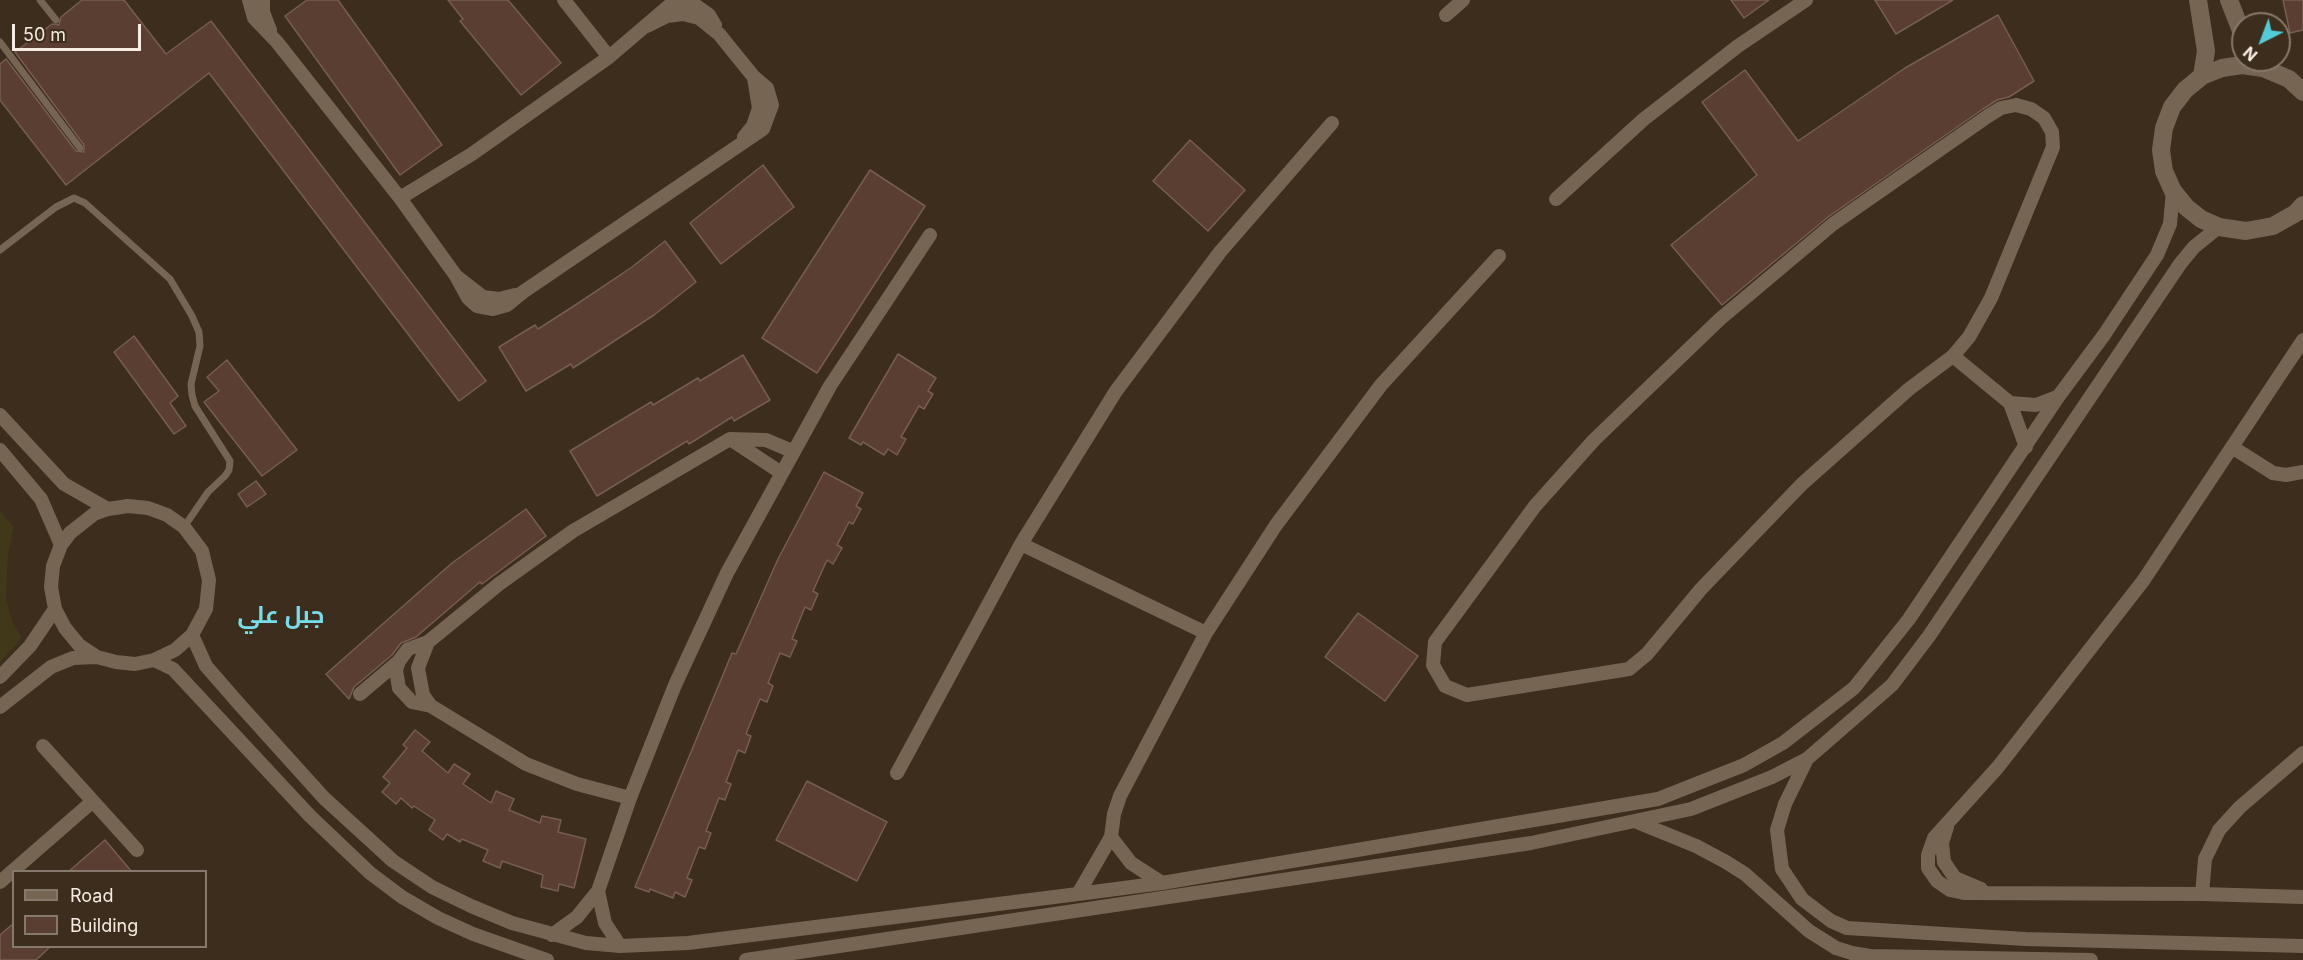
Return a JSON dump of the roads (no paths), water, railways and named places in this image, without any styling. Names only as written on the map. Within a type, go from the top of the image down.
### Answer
[{"type":"street","points":[[249,0],[254,18],[277,42],[400,198],[456,276],[483,297],[500,299],[523,292],[661,200],[736,146],[753,126],[759,108],[758,91],[753,76],[719,34],[699,18],[683,14],[668,16],[647,26],[609,57],[472,154],[400,198]]},
{"type":"street","points":[[263,0],[264,17],[277,42]]},
{"type":"street","points":[[564,0],[609,57]]},
{"type":"street","points":[[1446,15],[1463,0]]},
{"type":"street","points":[[1556,199],[1644,119],[1738,46],[1806,0]]},
{"type":"street","points":[[2198,0],[2206,51],[2202,76]]},
{"type":"street","points":[[2231,67],[2202,76],[2185,90],[2172,107],[2164,128],[2161,150],[2164,171],[2173,191],[2186,207],[2201,219],[2219,227],[2246,231],[2272,226],[2296,213],[2303,205]]},
{"type":"street","points":[[2275,72],[2289,79],[2303,92]]},
{"type":"street","points":[[2016,105],[2031,109],[2044,118],[2052,132],[2053,147],[2049,162],[1991,298],[1969,337],[1953,356],[1909,389],[1802,484],[1701,589],[1647,654],[1629,669],[1467,695],[1445,686],[1437,676],[1432,659],[1435,642],[1482,577],[1535,506],[1594,440],[1656,380],[1775,270],[1833,224],[2001,108],[2016,105]]},
{"type":"street","points":[[897,773],[1021,544],[1068,464],[1166,321],[1220,252],[1332,123]]},
{"type":"street","points":[[192,635],[199,656],[213,675],[324,798],[378,849],[413,876],[512,923],[552,935],[620,946],[688,943],[1162,883],[1658,800],[1744,765],[1783,743],[1854,688],[1909,619],[2058,397],[2104,335],[2157,255],[2170,224],[2173,191]]},
{"type":"street","points":[[746,960],[1531,843],[1691,809],[1772,777],[1807,759],[1892,685],[1929,636],[2180,264],[2194,247],[2219,227]]},
{"type":"street","points":[[552,935],[577,917],[598,891],[630,798],[675,685],[727,573],[780,472],[830,386],[930,235]]},
{"type":"street","points":[[1078,894],[1111,837],[1114,814],[1120,796],[1206,633],[1276,525],[1327,454],[1417,344],[1498,256]]},
{"type":"street","points":[[2303,340],[2144,581],[2039,716],[1948,824],[1942,853],[1949,871],[1964,883],[1991,892],[2303,897]]},
{"type":"street","points":[[1953,356],[2010,403],[2026,447]]},
{"type":"street","points":[[2010,403],[2036,405],[2058,397]]},
{"type":"street","points":[[0,415],[64,484],[108,509]]},
{"type":"street","points":[[360,694],[414,645],[428,642],[499,584],[573,531],[730,439],[766,440],[792,451]]},
{"type":"street","points":[[730,439],[780,472]]},
{"type":"street","points":[[2232,447],[2273,473],[2286,475],[2303,472]]},
{"type":"street","points":[[0,450],[41,499],[51,517],[61,546]]},
{"type":"street","points":[[0,707],[51,667],[74,658],[97,657],[126,663],[154,660],[175,650],[192,635],[206,609],[209,580],[202,551],[184,527],[167,515],[148,508],[128,506],[108,509],[81,523],[61,546],[53,566],[51,587],[55,609],[65,628],[79,645],[97,657]]},
{"type":"street","points":[[1021,544],[1206,633]]},
{"type":"street","points":[[0,677],[30,646],[55,609]]},
{"type":"street","points":[[428,642],[418,668],[419,681],[430,706]]},
{"type":"street","points":[[154,660],[173,669],[195,689],[310,816],[378,879],[402,897],[438,918],[473,934],[547,960]]},
{"type":"street","points":[[399,661],[397,679],[405,696],[421,706],[430,706],[526,764],[577,784],[630,798]]},
{"type":"street","points":[[43,746],[137,849]]},
{"type":"street","points":[[2202,894],[2205,859],[2218,830],[2240,807],[2303,753]]},
{"type":"street","points":[[1807,759],[1785,804],[1777,830],[1782,869],[1791,885],[1816,911],[1847,928],[2025,939],[2303,946]]},
{"type":"street","points":[[14,870],[93,801]]},
{"type":"street","points":[[1637,822],[1725,861],[1745,874],[1794,920],[1836,948],[1861,955],[1891,958],[2091,960]]},
{"type":"street","points":[[1111,837],[1131,863],[1162,883]]},
{"type":"street","points":[[0,882],[12,872]]},
{"type":"street","points":[[598,891],[605,923],[620,946]]},
{"type":"street","points":[[1836,948],[1845,960]]},
{"type":"lane","points":[[40,0],[56,20]]},
{"type":"lane","points":[[0,42],[80,148]]},
{"type":"lane","points":[[0,250],[56,207],[74,198],[85,203],[170,279],[199,332],[200,346],[191,384],[195,406],[230,461],[229,470],[225,476],[208,492],[184,527]]},
{"type":"district","name":"جبل علي","points":[[281,616]]}]
